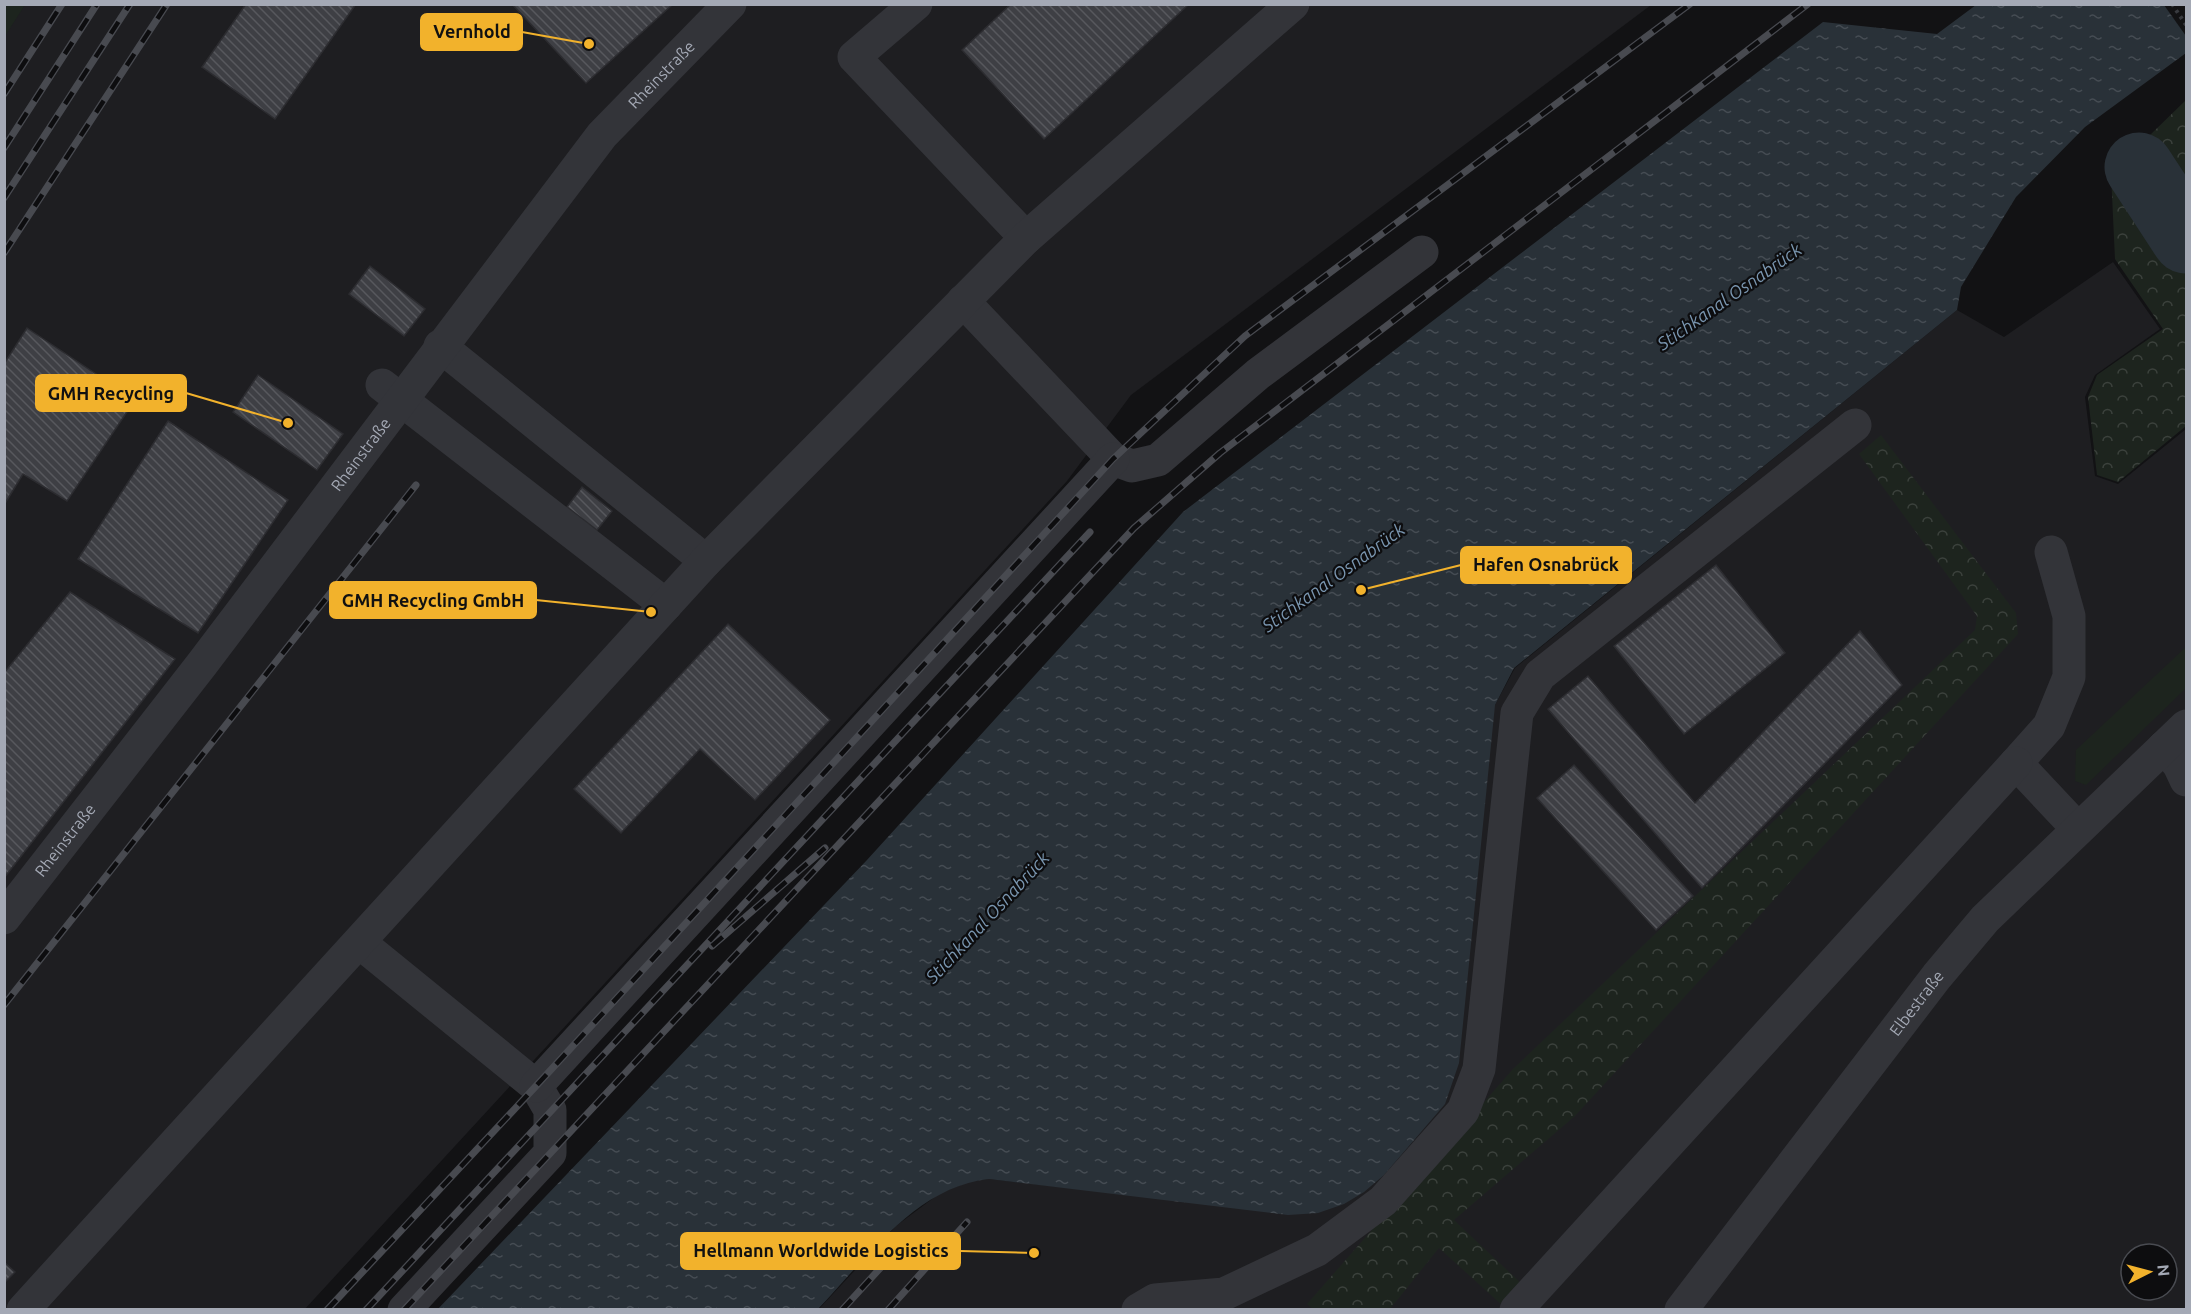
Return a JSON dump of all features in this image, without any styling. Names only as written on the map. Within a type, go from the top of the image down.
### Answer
[{"type":"street","name":"Rheinstraße","points":[[4,918],[195,674],[391,392],[441,346],[602,135],[730,4]]},
{"type":"street","points":[[916,4],[854,57],[1026,238]]},
{"type":"street","points":[[23,1310],[706,561],[1026,238],[1293,4]]},
{"type":"street","points":[[963,301],[1113,459],[1132,466],[1158,460],[1258,374],[1422,252]]},
{"type":"street","points":[[441,346],[706,561]]},
{"type":"street","points":[[391,392],[666,605]]},
{"type":"street","points":[[1138,1310],[1155,1300],[1233,1302],[1317,1250],[1383,1201],[1463,1111],[1479,1069],[1517,713],[1540,675],[1855,425]]},
{"type":"street","points":[[536,1086],[1113,459]]},
{"type":"street","points":[[1516,1310],[2049,726],[2069,677],[2069,616],[2050,552]]},
{"type":"street","points":[[2175,736],[2179,765],[2187,780]]},
{"type":"street","name":"Elbestraße","points":[[1681,1310],[1937,976],[1985,920],[2175,736]]},
{"type":"street","points":[[2016,763],[2078,829]]},
{"type":"street","points":[[359,942],[536,1086],[550,1110],[550,1153],[404,1310]]},
{"type":"path","points":[[2172,4],[2187,25]]},
{"type":"shaded area","points":[[25,4],[1651,5],[1131,395],[1067,481],[304,1310],[5,1309],[4,36]]},
{"type":"shaded area","points":[[2113,262],[2160,329],[2095,375],[2085,397],[2095,476],[2118,484],[2186,429],[2186,1309],[818,1310],[896,1226],[940,1193],[971,1181],[989,1179],[1203,1203],[1515,668],[1957,310],[2004,337]]},
{"type":"green space","points":[[4,5],[25,5],[5,36]]},
{"type":"green space","points":[[2186,100],[2186,426],[2118,482],[2097,475],[2088,397],[2097,375],[2163,329],[2115,259],[2111,173]]},
{"type":"green space","points":[[1881,435],[2016,613],[2018,634],[1575,1116],[1454,1220],[1523,1285],[1503,1306],[1439,1248],[1390,1309],[1313,1309],[1307,1304],[1513,1069],[1975,630],[1977,616],[1859,454]]},
{"type":"green space","points":[[2186,647],[2186,688],[2086,785],[2075,781],[2076,750]]},
{"type":"water","name":"Stichkanal Osnabrück","points":[[1976,5],[2186,5],[2186,53],[2085,127],[2016,197],[1961,287],[1957,310],[1514,668],[1495,705],[1459,1063],[1445,1104],[1384,1175],[1364,1192],[1344,1204],[1318,1213],[1288,1215],[989,1179],[962,1185],[915,1210],[874,1248],[818,1309],[437,1310],[867,860],[1183,512],[1823,22],[1937,34]]},
{"type":"pier","points":[[2164,5],[2186,5],[2186,36]]},
{"type":"building","points":[[246,4],[356,4],[275,119],[202,67]]},
{"type":"building","points":[[512,4],[673,4],[586,83]]},
{"type":"building","points":[[1011,4],[1189,4],[1044,139],[962,50]]},
{"type":"building","points":[[370,266],[425,309],[404,336],[349,294]]},
{"type":"building","points":[[27,328],[135,400],[67,501],[23,474],[4,505],[4,364]]},
{"type":"building","points":[[258,375],[343,434],[317,470],[233,412]]},
{"type":"building","points":[[168,421],[288,500],[198,633],[78,559]]},
{"type":"building","points":[[582,487],[612,511],[597,530],[567,507]]},
{"type":"building","points":[[1716,565],[1785,653],[1684,734],[1614,646]]},
{"type":"building","points":[[70,592],[175,659],[4,878],[4,673]]},
{"type":"building","points":[[728,624],[830,720],[755,800],[700,749],[621,833],[574,789]]},
{"type":"building","points":[[1860,631],[1902,685],[1702,888],[1548,709],[1588,676],[1695,803]]},
{"type":"building","points":[[1574,765],[1693,896],[1656,930],[1537,798]]},
{"type":"building","points":[[4,1262],[15,1272],[4,1283]]},
{"type":"waterway","points":[[2139,167],[2186,239]]},
{"type":"railway","points":[[4,94],[62,4]]},
{"type":"railway","points":[[4,148],[97,4]]},
{"type":"railway","points":[[4,198],[130,4]]},
{"type":"railway","points":[[4,253],[167,4]]},
{"type":"railway","points":[[327,1310],[1113,459],[1245,336],[1690,4]]},
{"type":"railway","points":[[404,1310],[1134,528],[1220,453],[1808,4]]},
{"type":"railway","points":[[4,1005],[416,485]]},
{"type":"railway","points":[[366,1310],[1090,532]]},
{"type":"railway","points":[[712,946],[825,848]]},
{"type":"railway","points":[[888,1310],[967,1222]]},
{"type":"railway","points":[[842,1310],[904,1242]]},
{"type":"place","name":"Vernhold","points":[[589,44]]},
{"type":"place","name":"GMH Recycling","points":[[288,423]]},
{"type":"place","name":"Hafen Osnabrück","points":[[1361,590]]},
{"type":"place","name":"GMH Recycling GmbH","points":[[651,612]]},
{"type":"place","name":"Hellmann Worldwide Logistics","points":[[1034,1253]]}]
